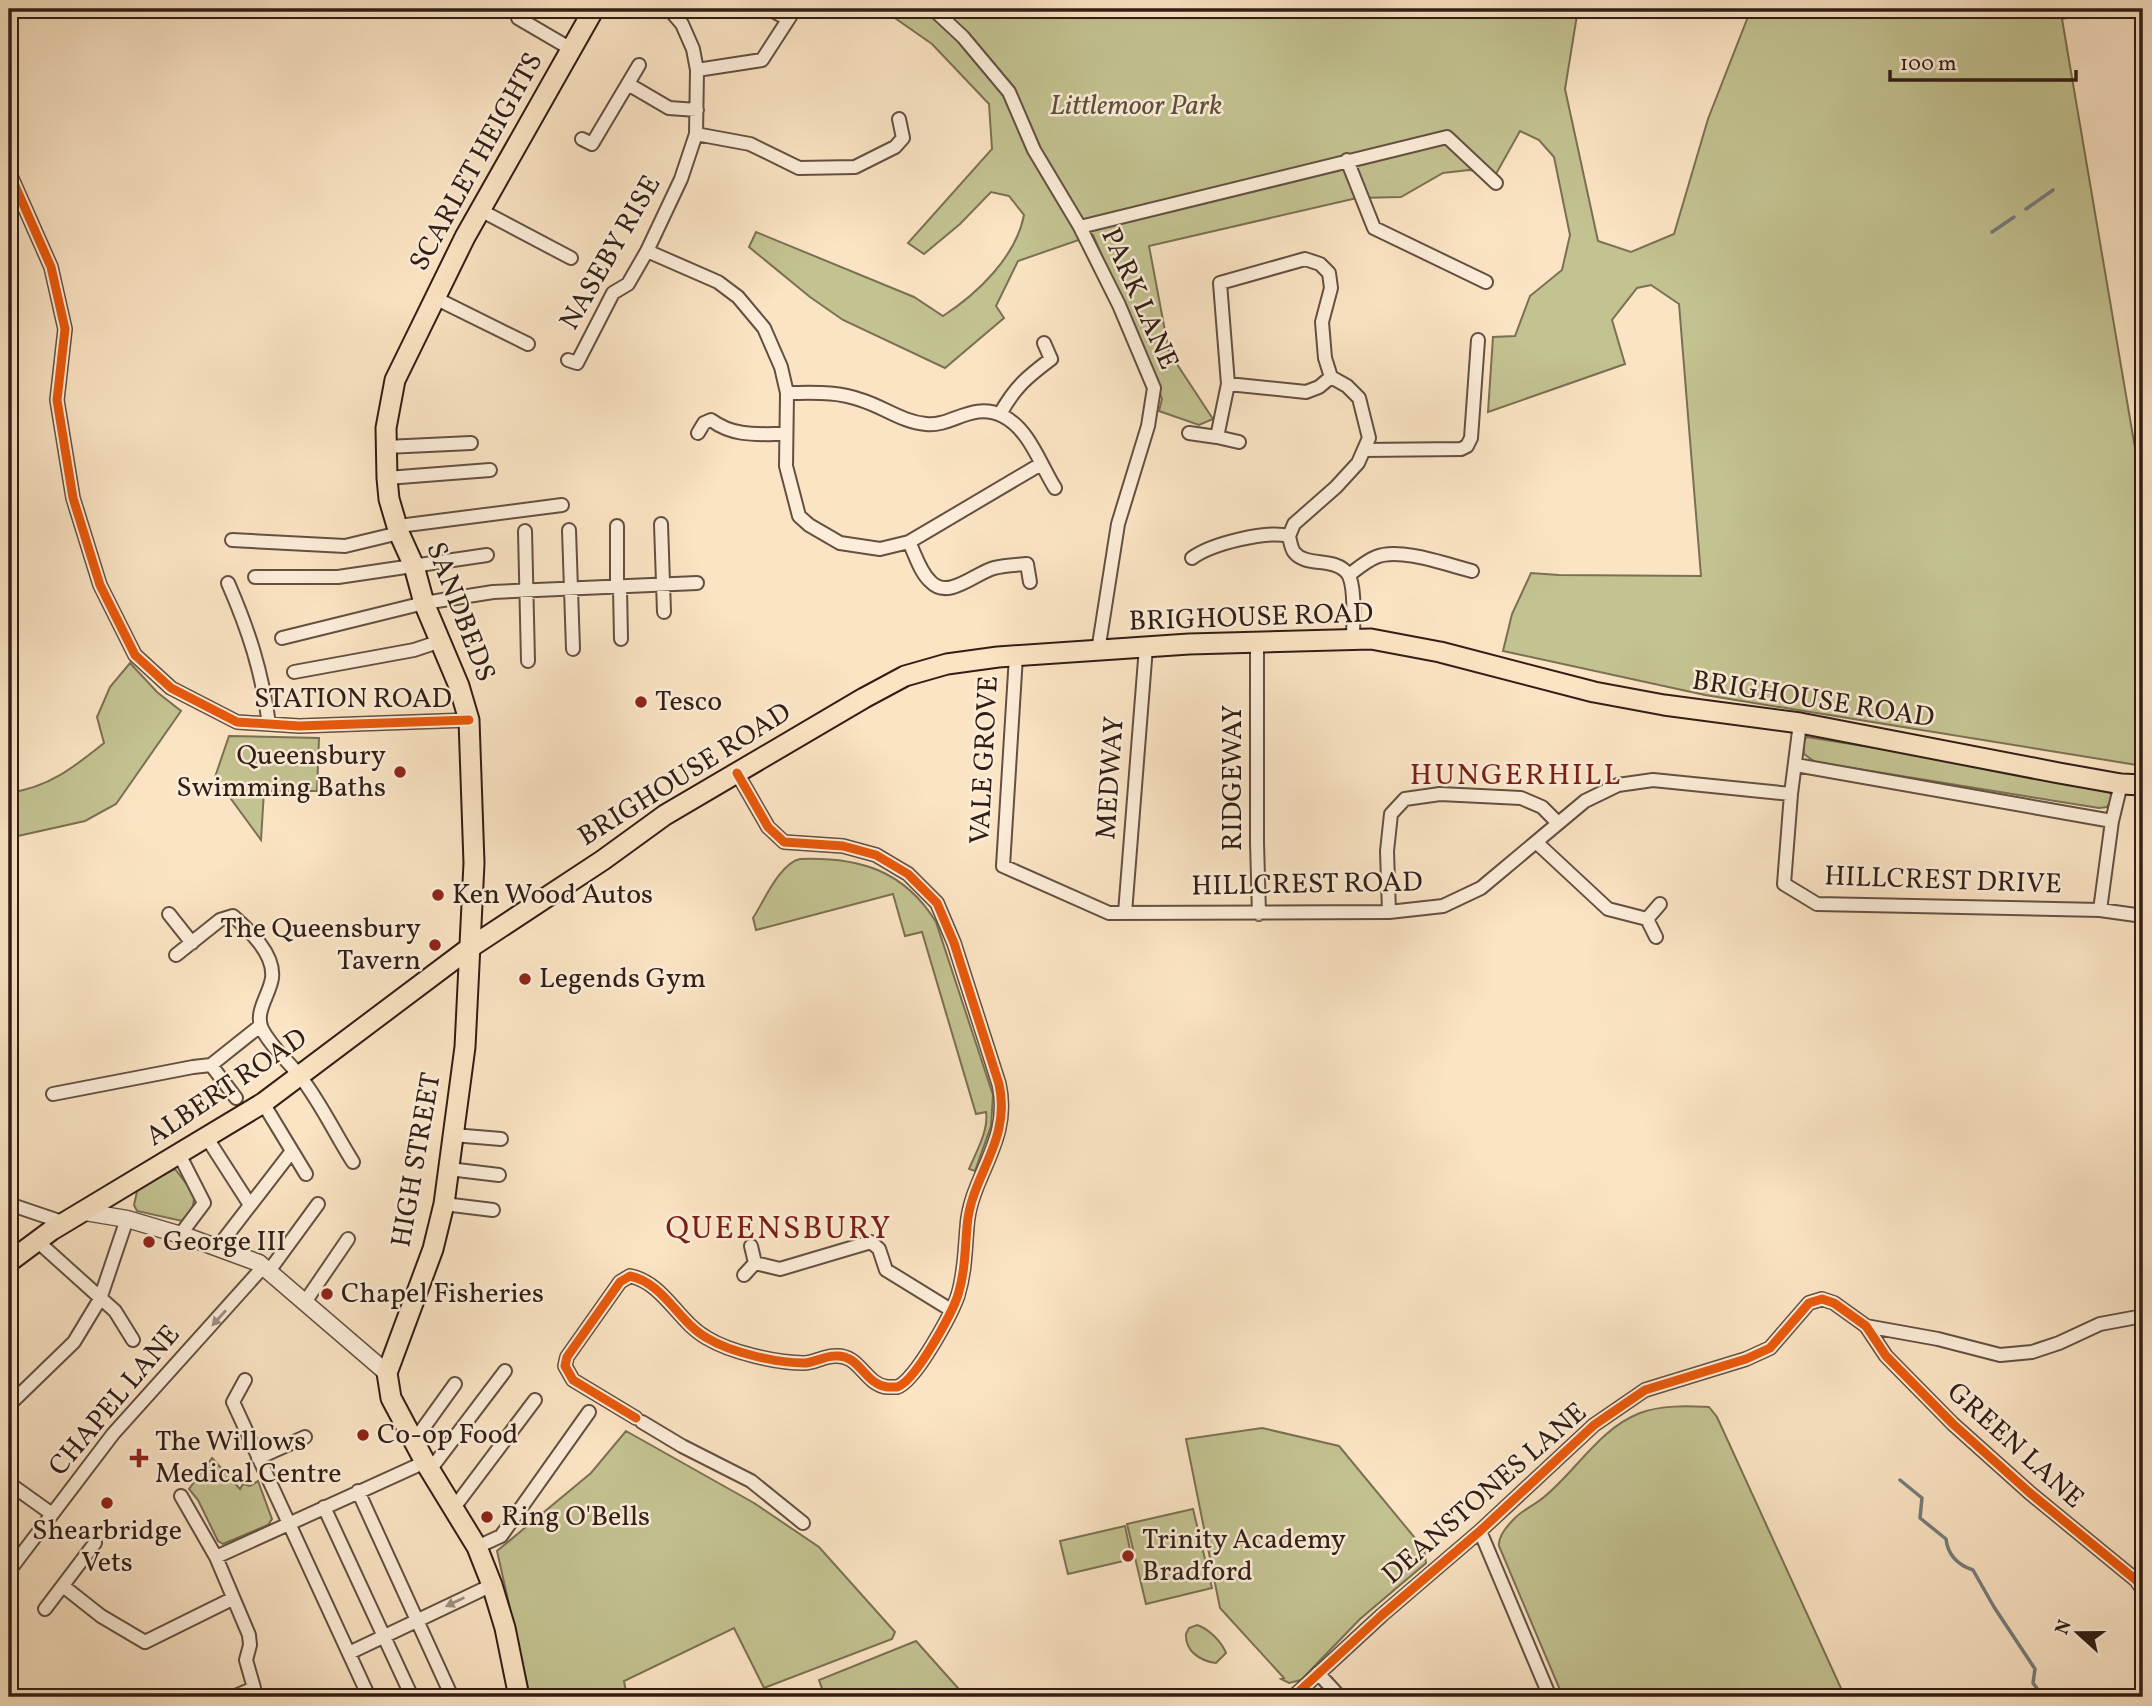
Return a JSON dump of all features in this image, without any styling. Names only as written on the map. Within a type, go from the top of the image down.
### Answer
[{"type":"main road","name":"SCARLET HEIGHTS","points":[[413,344],[480,210],[571,49],[587,11]]},
{"type":"main road","name":"SANDBEDS","points":[[413,344],[395,380],[386,428],[387,478],[399,530],[414,566],[424,603],[459,686],[469,720],[474,863],[468,949]]},
{"type":"main road","name":"BRIGHOUSE ROAD","points":[[468,949],[603,860],[665,815],[838,712],[905,677],[947,664],[1016,656],[1257,641],[1371,639],[1440,652],[1594,692],[1664,705],[1800,723],[2121,784],[2143,785]]},
{"type":"main road","name":"ALBERT ROAD","points":[[9,1262],[36,1240],[263,1103],[468,949]]},
{"type":"main road","name":"HIGH STREET","points":[[387,1373],[433,1249],[444,1204],[465,1047],[468,949]]},
{"type":"main road","points":[[387,1373],[391,1398],[477,1547],[505,1628],[519,1697]]},
{"type":"street","name":"NASEBY RISE","points":[[577,363],[613,293],[628,284],[648,251],[681,179],[696,134],[697,71],[688,35],[669,9]]},
{"type":"street","points":[[697,71],[762,60],[791,14],[769,9]]},
{"type":"street","name":"PARK LANE","points":[[933,9],[963,37],[1009,92],[1034,150],[1080,227],[1119,305],[1154,388],[1148,426],[1118,524],[1098,651]]},
{"type":"street","points":[[518,18],[571,49]]},
{"type":"street","points":[[582,139],[592,144],[639,65]]},
{"type":"street","points":[[628,84],[669,108],[697,110]]},
{"type":"street","points":[[696,134],[750,144],[799,168],[855,167],[895,147],[902,138],[898,119]]},
{"type":"street","points":[[1080,227],[1447,137],[1496,183]]},
{"type":"street","points":[[1347,160],[1374,228],[1486,282]]},
{"type":"street","name":"STATION ROAD","points":[[9,172],[51,267],[65,329],[57,400],[73,498],[100,585],[135,655],[171,688],[237,722],[313,726],[469,720]]},
{"type":"street","points":[[480,210],[571,258]]},
{"type":"street","points":[[648,251],[718,282],[738,298],[764,328],[781,367],[788,393],[786,466],[799,516],[840,543],[880,549],[909,542],[1041,464]]},
{"type":"street","points":[[1217,437],[1228,384],[1220,283],[1305,259],[1320,264],[1329,273],[1331,288],[1322,322],[1325,358],[1331,377],[1347,386],[1359,398],[1369,438],[1358,463],[1336,487],[1294,524],[1289,536],[1294,552],[1304,559],[1324,561],[1340,567],[1349,575],[1352,589],[1353,639]]},
{"type":"street","points":[[435,298],[528,344]]},
{"type":"street","points":[[1364,450],[1461,449],[1467,446],[1471,438],[1478,340]]},
{"type":"street","points":[[1000,414],[1012,392],[1024,379],[1051,359],[1044,343]]},
{"type":"street","points":[[1228,384],[1306,392],[1331,377]]},
{"type":"street","points":[[788,393],[841,394],[864,400],[913,423],[929,425],[979,411],[1000,414],[1023,430],[1055,488]]},
{"type":"street","points":[[698,433],[704,423],[711,420],[740,433],[785,434]]},
{"type":"street","points":[[1188,433],[1239,442]]},
{"type":"street","points":[[386,447],[471,443]]},
{"type":"street","points":[[387,478],[490,470]]},
{"type":"street","points":[[232,540],[345,546],[399,530],[562,505]]},
{"type":"street","points":[[661,524],[664,612]]},
{"type":"street","points":[[617,526],[621,639]]},
{"type":"street","points":[[569,530],[573,649]]},
{"type":"street","points":[[524,531],[528,661]]},
{"type":"street","points":[[1197,550],[1277,533],[1289,536]]},
{"type":"street","points":[[909,542],[930,582],[943,589],[959,586],[976,575],[995,568],[1027,564],[1030,582]]},
{"type":"street","points":[[1349,575],[1376,557],[1388,554],[1404,555],[1472,571]]},
{"type":"street","points":[[255,577],[338,578],[487,555]]},
{"type":"street","points":[[228,583],[245,622],[263,679],[269,724]]},
{"type":"street","points":[[282,638],[424,603],[493,592],[697,583]]},
{"type":"street","points":[[294,672],[414,650],[441,640]]},
{"type":"street","name":"RIDGEWAY","points":[[1257,641],[1259,914]]},
{"type":"street","name":"MEDWAY","points":[[1125,913],[1146,647]]},
{"type":"street","name":"VALE GROVE","points":[[1003,866],[1016,656]]},
{"type":"street","name":"HILLCREST DRIVE","points":[[1800,723],[1784,884],[1817,904],[2100,910],[2143,916]]},
{"type":"street","points":[[1796,765],[2112,821]]},
{"type":"street","points":[[737,773],[768,827],[784,842],[843,846],[876,855],[908,874],[937,903],[954,943],[990,1052],[1002,1098],[999,1131],[970,1209],[965,1260],[958,1294],[915,1372],[897,1387],[885,1387],[875,1383],[858,1363],[846,1356],[827,1357],[806,1363],[780,1361],[707,1339],[642,1278],[630,1276],[620,1282],[567,1357],[565,1366],[573,1380],[682,1446],[751,1481],[803,1522]]},
{"type":"street","name":"HILLCREST ROAD","points":[[1003,866],[1109,913],[1389,912],[1443,906],[1481,888],[1557,822],[1585,801],[1618,785],[1653,780],[1791,794]]},
{"type":"street","name":"HILLCREST DRIVE","points":[[2100,910],[2112,821],[2121,784]]},
{"type":"street","points":[[1389,912],[1387,851],[1391,814],[1405,799],[1440,794],[1521,798],[1542,807],[1557,822]]},
{"type":"street","points":[[1536,842],[1608,909],[1647,919],[1656,937]]},
{"type":"street","points":[[1647,919],[1660,904]]},
{"type":"street","points":[[169,914],[192,943]]},
{"type":"street","points":[[176,955],[220,920],[233,916],[251,933],[269,961],[272,977],[261,1005],[260,1026],[276,1051],[300,1076],[353,1162]]},
{"type":"street","points":[[52,1094],[211,1065],[260,1026]]},
{"type":"street","points":[[211,1065],[236,1098]]},
{"type":"street","points":[[263,1103],[306,1174]]},
{"type":"street","points":[[453,1135],[501,1139]]},
{"type":"street","points":[[207,1138],[250,1205]]},
{"type":"street","points":[[218,1247],[292,1151]]},
{"type":"street","points":[[180,1154],[204,1203],[180,1235]]},
{"type":"street","points":[[449,1169],[499,1175]]},
{"type":"street","points":[[9,1204],[65,1223]]},
{"type":"street","name":"CHAPEL LANE","points":[[9,1571],[113,1434],[267,1269],[318,1204]]},
{"type":"street","points":[[444,1204],[493,1210]]},
{"type":"street","points":[[85,1212],[127,1219],[260,1262],[387,1373]]},
{"type":"street","points":[[9,1405],[74,1342],[100,1299],[127,1219]]},
{"type":"street","points":[[305,1302],[348,1239]]},
{"type":"street","points":[[36,1240],[115,1311],[133,1340]]},
{"type":"street","points":[[755,1264],[780,1269],[872,1242],[879,1249],[886,1270],[951,1310]]},
{"type":"street","points":[[751,1246],[755,1264]]},
{"type":"street","points":[[744,1275],[755,1264]]},
{"type":"street","name":"DEANSTONES LANE","points":[[1293,1697],[1480,1531],[1594,1425],[1645,1390],[1746,1359],[1770,1348],[1809,1303],[1822,1299],[1835,1303],[1866,1326]]},
{"type":"street","points":[[1866,1326],[1938,1339],[2000,1355],[2032,1352],[2100,1324],[2143,1316]]},
{"type":"street","name":"GREEN LANE","points":[[1866,1326],[1886,1356],[1953,1423],[2030,1493],[2136,1580],[2143,1590]]},
{"type":"street","points":[[216,1557],[358,1491],[428,1466],[505,1371]]},
{"type":"street","points":[[244,1380],[233,1402],[369,1697]]},
{"type":"street","points":[[414,1441],[455,1384]]},
{"type":"street","points":[[453,1509],[535,1399]]},
{"type":"street","points":[[477,1547],[501,1536],[589,1412]]},
{"type":"street","points":[[258,1458],[305,1437]]},
{"type":"street","points":[[10,1484],[52,1514]]},
{"type":"street","points":[[358,1491],[452,1697]]},
{"type":"street","points":[[181,1496],[216,1557],[249,1635],[250,1645],[246,1660],[254,1688],[233,1697]]},
{"type":"street","points":[[324,1507],[412,1697]]},
{"type":"street","points":[[1480,1531],[1550,1697]]},
{"type":"street","points":[[45,1609],[95,1543]]},
{"type":"street","points":[[349,1653],[492,1585]]},
{"type":"street","points":[[63,1586],[101,1616],[145,1642],[232,1599]]},
{"type":"street","points":[[1318,1673],[1340,1697]]},
{"type":"green space","name":"Littlemoor Park","points":[[882,9],[1578,9],[1565,89],[1598,241],[1631,252],[1674,234],[1708,119],[1751,9],[2112,9],[2062,19],[2143,495],[2143,766],[1705,695],[1503,651],[1512,614],[1531,573],[1701,576],[1679,304],[1651,285],[1637,288],[1612,320],[1625,364],[1488,412],[1493,337],[1515,336],[1530,296],[1562,270],[1570,235],[1554,157],[1539,140],[1520,131],[1496,174],[1469,170],[1443,173],[1401,197],[1357,198],[1149,246],[1169,352],[1213,419],[1199,425],[1159,411],[1162,399],[1149,363],[1093,235],[1018,261],[996,306],[1004,318],[945,368],[843,320],[749,247],[756,232],[914,297],[943,316],[969,297],[1004,260],[1020,230],[1024,215],[1009,196],[991,192],[960,224],[924,254],[908,243],[992,149],[989,104],[932,44]]},
{"type":"green space","points":[[130,663],[157,692],[181,711],[116,804],[85,821],[9,838],[9,793],[48,781],[71,768],[104,743],[97,717],[110,687]]},
{"type":"green space","points":[[229,736],[319,738],[317,791],[264,791],[261,840],[215,777]]},
{"type":"green space","points":[[1807,737],[1913,754],[2108,792],[2112,798],[2107,807],[2099,808],[1815,762],[1804,754],[1803,742]]},
{"type":"green space","points":[[800,859],[842,861],[878,870],[910,890],[936,922],[993,1095],[991,1126],[975,1171],[969,1169],[984,1133],[986,1112],[976,1114],[922,932],[905,936],[893,894],[756,930],[753,918],[773,884],[786,868]]},
{"type":"green space","points":[[175,1169],[195,1195],[192,1210],[182,1221],[137,1211],[134,1205],[138,1187]]},
{"type":"green space","points":[[1709,1407],[1717,1417],[1845,1697],[1563,1697],[1499,1546],[1501,1535],[1517,1516],[1556,1486],[1600,1439],[1625,1420],[1657,1409]]},
{"type":"green space","points":[[1262,1428],[1339,1446],[1424,1549],[1426,1563],[1360,1619],[1301,1680],[1289,1683],[1281,1679],[1284,1678],[1220,1608],[1186,1439]]},
{"type":"green space","points":[[626,1431],[754,1503],[819,1547],[895,1632],[892,1639],[764,1688],[734,1628],[624,1681],[627,1697],[530,1697],[497,1551],[591,1473]]},
{"type":"green space","points":[[212,1458],[240,1489],[243,1484],[250,1486],[258,1481],[272,1519],[268,1525],[223,1544],[218,1541],[198,1500],[189,1489]]},
{"type":"green space","points":[[1193,1509],[1212,1588],[1146,1604],[1127,1524]]},
{"type":"green space","points":[[1125,1526],[1132,1559],[1068,1574],[1060,1541]]},
{"type":"green space","points":[[1197,1625],[1210,1632],[1226,1653],[1216,1663],[1199,1657],[1188,1645],[1186,1634],[1189,1628]]},
{"type":"green space","points":[[916,1641],[966,1697],[825,1697],[819,1680]]},
{"type":"waterway","points":[[2026,209],[2053,190]]},
{"type":"waterway","points":[[1992,232],[2014,217]]},
{"type":"waterway","points":[[1900,1480],[1922,1498],[1920,1518],[1946,1539],[1955,1559],[1973,1570],[2035,1669],[2033,1683],[2039,1691],[2055,1697]]},
{"type":"cycle path","points":[[9,172],[51,267],[65,329],[57,400],[73,498],[100,585],[135,655],[171,688],[237,722],[299,726],[469,720]]},
{"type":"cycle path","points":[[636,1418],[573,1380],[565,1366],[567,1357],[620,1282],[630,1276],[652,1286],[697,1331],[728,1348],[780,1361],[808,1363],[831,1356],[843,1357],[856,1364],[879,1385],[897,1387],[905,1382],[932,1346],[958,1295],[970,1209],[1000,1124],[999,1084],[954,943],[937,903],[908,874],[876,855],[843,846],[784,842],[768,827],[737,773]]},
{"type":"cycle path","points":[[1293,1697],[1382,1615],[1480,1531],[1594,1425],[1645,1390],[1746,1359],[1770,1348],[1809,1303],[1822,1299],[1834,1303],[1866,1326],[1886,1356],[1953,1424],[2030,1493],[2136,1580],[2143,1590]]},
{"type":"place","name":"Tesco","points":[[641,702]]},
{"type":"place","name":"Queensbury Swimming Baths","points":[[400,772]]},
{"type":"place","name":"Ken Wood Autos","points":[[438,895]]},
{"type":"place","name":"The Queensbury Tavern","points":[[435,945]]},
{"type":"place","name":"Legends Gym","points":[[525,979]]},
{"type":"place","name":"George III","points":[[149,1242]]},
{"type":"place","name":"Chapel Fisheries","points":[[327,1294]]},
{"type":"place","name":"Co-op Food","points":[[363,1435]]},
{"type":"place","name":"The Willows Medical Centre","points":[[139,1458]]},
{"type":"place","name":"Shearbridge Vets","points":[[107,1503]]},
{"type":"place","name":"Ring O'Bells","points":[[487,1517]]},
{"type":"place","name":"Trinity Academy Bradford","points":[[1128,1556]]},
{"type":"district","name":"HUNGERHILL","points":[[1516,776]]},
{"type":"district","name":"QUEENSBURY","points":[[779,1230]]}]
